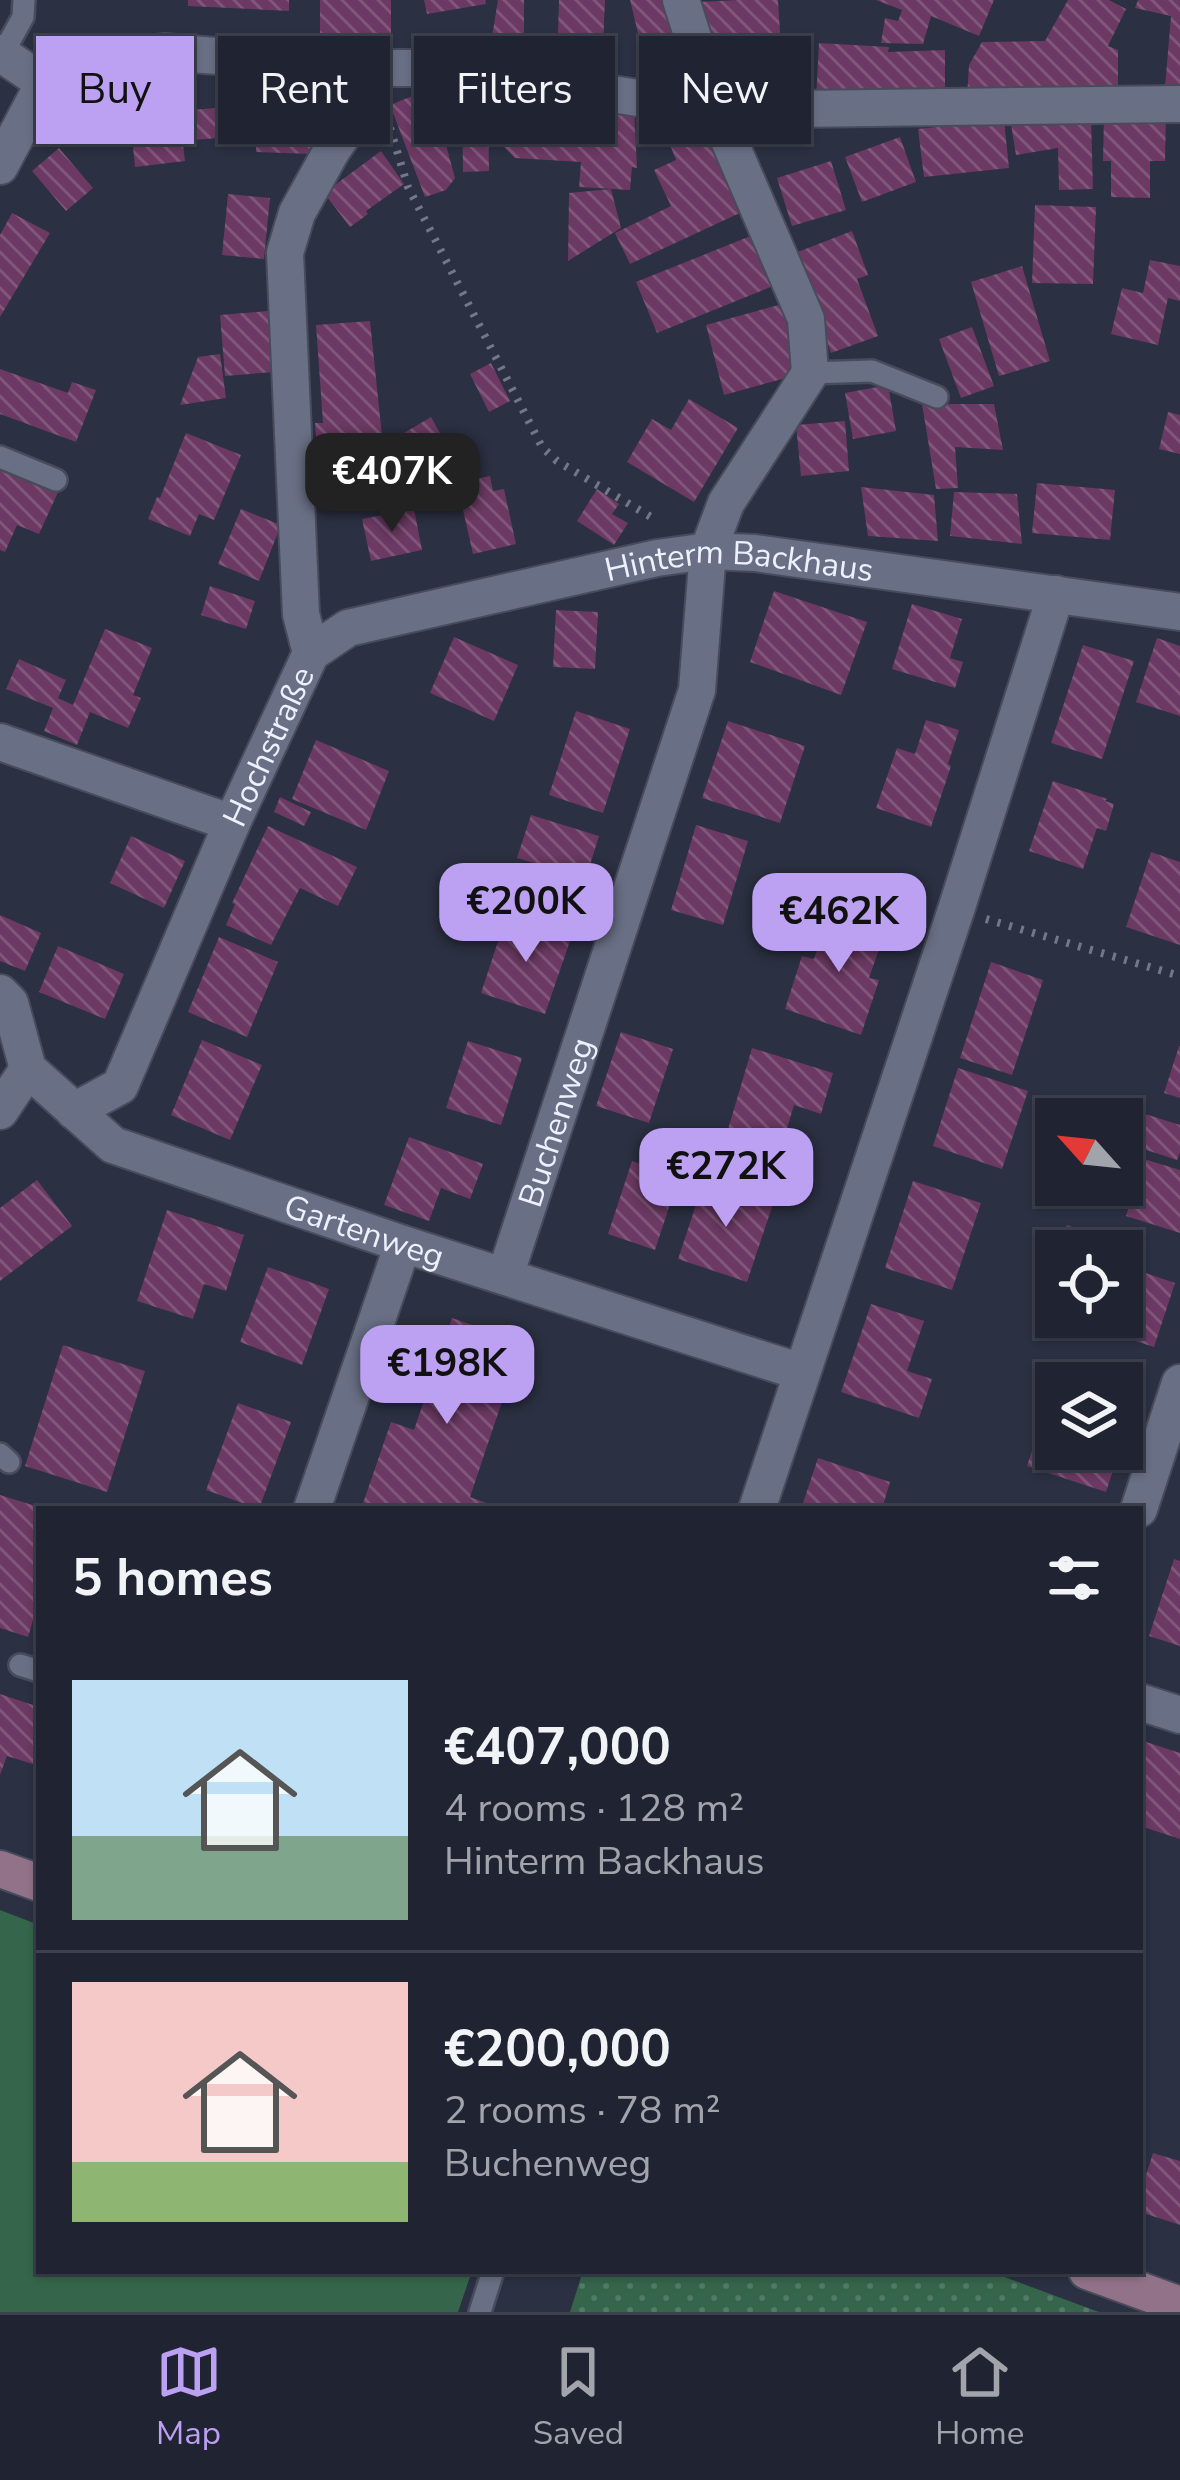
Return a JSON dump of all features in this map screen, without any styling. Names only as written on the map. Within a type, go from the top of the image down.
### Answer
[{"type":"street","points":[[681,0],[692,36]]},
{"type":"street","points":[[1,54],[36,78]]},
{"type":"street","points":[[390,68],[443,68],[639,98]]},
{"type":"street","points":[[0,166],[36,98]]},
{"type":"street","points":[[811,109],[1180,104]]},
{"type":"street","name":"Hochstraße","points":[[74,1111],[120,1086],[232,823],[311,653],[301,614],[285,253],[296,213],[336,144]]},
{"type":"street","points":[[731,144],[806,319],[810,374]]},
{"type":"street","name":"Buchenweg","points":[[506,1276],[697,690],[708,551],[726,503],[810,374]]},
{"type":"street","name":"Hinterm Backhaus","points":[[311,653],[348,628],[657,558],[708,551],[755,553],[1180,612]]},
{"type":"street","points":[[758,1506],[1056,594]]},
{"type":"street","points":[[0,742],[232,823]]},
{"type":"street","points":[[0,993],[10,1003],[28,1069],[0,1111]]},
{"type":"street","name":"Gartenweg","points":[[28,1069],[113,1145],[801,1372]]},
{"type":"street","points":[[313,1506],[403,1244]]},
{"type":"street","points":[[1139,1506],[1180,1383]]},
{"type":"street","points":[[1143,1703],[1180,1715]]},
{"type":"street","points":[[0,1869],[36,1882]]},
{"type":"street","points":[[1095,2274],[1180,2305]]},
{"type":"lane","points":[[1,54],[23,16],[24,0]]},
{"type":"lane","points":[[810,374],[872,371],[937,397]]},
{"type":"lane","points":[[0,457],[56,480]]},
{"type":"lane","points":[[480,2312],[493,2274]]},
{"type":"path","points":[[390,126],[408,187],[542,447],[557,461],[708,551]]},
{"type":"path","points":[[956,910],[1180,976]]},
{"type":"green space","points":[[0,1910],[36,1924],[36,2274],[471,2274],[458,2312],[0,2312]]},
{"type":"green space","points":[[582,2274],[996,2274],[1099,2312],[570,2312]]},
{"type":"building","points":[[188,0],[289,0],[289,11],[188,6]]},
{"type":"building","points":[[320,0],[391,0],[391,33],[320,33]]},
{"type":"building","points":[[424,0],[485,0],[486,4],[427,14]]},
{"type":"building","points":[[498,0],[524,0],[524,36],[492,36]]},
{"type":"building","points":[[559,0],[605,0],[603,36],[558,36]]},
{"type":"building","points":[[630,0],[669,0],[678,36],[639,37]]},
{"type":"building","points":[[778,0],[780,36],[706,36],[698,2]]},
{"type":"building","points":[[876,0],[994,0],[979,36],[931,16],[923,44],[881,43],[885,18],[898,21],[902,10]]},
{"type":"building","points":[[1068,0],[1109,0],[1126,9],[1108,46],[1118,50],[1118,92],[967,97],[969,65],[982,42],[1045,41]]},
{"type":"building","points":[[1138,0],[1180,0],[1180,88],[1165,87],[1171,16],[1135,8]]},
{"type":"building","points":[[819,43],[889,47],[888,52],[945,50],[945,97],[816,99]]},
{"type":"building","points":[[414,95],[414,144],[446,144],[455,178],[446,190],[425,197],[390,105]]},
{"type":"building","points":[[218,108],[218,138],[194,140],[194,110]]},
{"type":"building","points":[[615,108],[634,108],[637,168],[632,167],[630,190],[579,187],[581,162],[515,158],[501,144],[615,144]]},
{"type":"building","points":[[1091,115],[1093,189],[1059,190],[1058,148],[1016,155],[1011,124]]},
{"type":"building","points":[[1104,115],[1166,115],[1165,161],[1150,161],[1150,198],[1111,197],[1111,161],[1103,161]]},
{"type":"building","points":[[1004,120],[1009,168],[924,177],[918,129]]},
{"type":"building","points":[[900,137],[916,182],[862,202],[845,157]]},
{"type":"building","points":[[133,144],[183,144],[185,161],[135,167]]},
{"type":"building","points":[[256,144],[312,144],[312,154],[256,152]]},
{"type":"building","points":[[463,144],[489,144],[489,171],[463,172]]},
{"type":"building","points":[[670,144],[728,144],[755,206],[630,264],[615,233],[671,206],[654,170],[676,160]]},
{"type":"building","points":[[59,148],[93,188],[66,211],[32,171]]},
{"type":"building","points":[[381,151],[404,184],[350,227],[324,193]]},
{"type":"building","points":[[831,161],[846,210],[792,226],[777,178]]},
{"type":"building","points":[[611,189],[621,228],[568,261],[569,193]]},
{"type":"building","points":[[228,194],[270,198],[264,259],[222,255]]},
{"type":"building","points":[[1035,205],[1096,207],[1093,284],[1032,283]]},
{"type":"building","points":[[12,213],[50,233],[0,317],[0,235]]},
{"type":"building","points":[[852,231],[868,275],[857,279],[878,336],[831,353],[795,253]]},
{"type":"building","points":[[758,233],[778,284],[657,333],[636,282]]},
{"type":"building","points":[[1150,260],[1180,266],[1180,301],[1168,298],[1158,345],[1111,334],[1122,288],[1143,293]]},
{"type":"building","points":[[1022,266],[1050,361],[999,376],[971,282]]},
{"type":"building","points":[[786,303],[804,373],[724,395],[706,325]]},
{"type":"building","points":[[268,311],[273,372],[225,376],[220,315]]},
{"type":"building","points":[[370,321],[382,436],[343,474],[319,475],[315,423],[323,423],[316,325]]},
{"type":"building","points":[[972,327],[994,386],[961,398],[939,339]]},
{"type":"building","points":[[220,354],[226,398],[180,405],[198,357]]},
{"type":"building","points":[[491,363],[510,401],[489,412],[470,374]]},
{"type":"building","points":[[0,369],[68,393],[72,382],[96,390],[76,442],[0,414]]},
{"type":"building","points":[[888,385],[896,431],[853,439],[845,393]]},
{"type":"building","points":[[689,399],[738,428],[694,502],[627,462],[652,419],[671,430]]},
{"type":"building","points":[[922,404],[994,404],[1003,450],[955,447],[958,488],[936,489]]},
{"type":"building","points":[[1168,412],[1180,415],[1180,454],[1159,449]]},
{"type":"building","points":[[431,417],[456,462],[424,480],[399,436]]},
{"type":"building","points":[[845,421],[849,471],[801,476],[796,425]]},
{"type":"building","points":[[186,433],[241,455],[214,520],[199,514],[190,536],[148,519]]},
{"type":"building","points":[[0,461],[60,488],[39,534],[17,525],[5,552],[0,550]]},
{"type":"building","points":[[490,476],[493,491],[504,489],[516,544],[473,554],[457,483]]},
{"type":"building","points":[[1037,483],[1115,490],[1110,540],[1032,533]]},
{"type":"building","points":[[861,487],[934,495],[938,541],[868,536]]},
{"type":"building","points":[[597,489],[619,504],[612,514],[628,523],[614,545],[577,521]]},
{"type":"building","points":[[954,492],[1017,494],[1022,544],[950,536]]},
{"type":"building","points":[[241,509],[281,525],[259,581],[218,564]]},
{"type":"building","points":[[414,509],[422,550],[371,561],[362,519]]},
{"type":"building","points":[[210,586],[255,601],[246,629],[201,615]]},
{"type":"building","points":[[774,591],[867,622],[841,695],[750,662]]},
{"type":"building","points":[[912,604],[962,619],[950,658],[963,662],[955,688],[892,669]]},
{"type":"building","points":[[556,610],[598,612],[595,669],[553,667]]},
{"type":"building","points":[[105,629],[152,648],[133,695],[141,698],[128,728],[90,712],[77,745],[44,731],[53,708],[6,689],[19,659],[66,680],[58,698],[73,705]]},
{"type":"building","points":[[454,637],[518,665],[494,721],[430,693]]},
{"type":"building","points":[[1157,638],[1180,646],[1180,716],[1136,702]]},
{"type":"building","points":[[1083,645],[1134,661],[1102,759],[1051,743]]},
{"type":"building","points":[[576,711],[630,729],[603,813],[549,795]]},
{"type":"building","points":[[926,720],[959,730],[931,827],[876,808],[897,748],[915,754]]},
{"type":"building","points":[[728,721],[805,746],[780,823],[702,798]]},
{"type":"building","points":[[316,740],[389,771],[366,830],[292,799]]},
{"type":"building","points":[[1053,781],[1114,804],[1106,831],[1097,828],[1083,869],[1029,851]]},
{"type":"building","points":[[280,797],[311,812],[304,826],[274,812]]},
{"type":"building","points":[[531,815],[599,836],[574,916],[525,901],[537,864],[517,858]]},
{"type":"building","points":[[696,825],[748,841],[723,925],[671,910]]},
{"type":"building","points":[[268,826],[357,867],[338,906],[300,888],[271,945],[226,925]]},
{"type":"building","points":[[131,836],[185,861],[164,908],[110,883]]},
{"type":"building","points":[[1151,852],[1180,862],[1180,945],[1126,927]]},
{"type":"building","points":[[830,910],[886,929],[869,978],[879,980],[861,1035],[785,1009],[802,956],[814,959]]},
{"type":"building","points":[[0,915],[41,933],[25,971],[0,961]]},
{"type":"building","points":[[506,917],[571,938],[545,1014],[481,993]]},
{"type":"building","points":[[219,937],[278,962],[247,1037],[188,1012]]},
{"type":"building","points":[[58,946],[124,974],[105,1019],[39,992]]},
{"type":"building","points":[[991,962],[1043,980],[1012,1075],[960,1058]]},
{"type":"building","points":[[621,1032],[673,1049],[649,1123],[596,1106]]},
{"type":"building","points":[[202,1040],[262,1065],[230,1140],[171,1115]]},
{"type":"building","points":[[468,1041],[522,1058],[501,1125],[446,1108]]},
{"type":"building","points":[[1180,1046],[1180,1098],[1164,1093]]},
{"type":"building","points":[[752,1048],[833,1073],[821,1114],[794,1105],[780,1152],[726,1136]]},
{"type":"building","points":[[958,1068],[1028,1091],[1002,1169],[933,1146]]},
{"type":"building","points":[[1143,1113],[1180,1125],[1177,1160],[1143,1149]]},
{"type":"building","points":[[409,1137],[483,1164],[470,1199],[441,1188],[429,1221],[384,1205]]},
{"type":"building","points":[[632,1161],[679,1177],[655,1250],[608,1234]]},
{"type":"building","points":[[1143,1162],[1180,1170],[1180,1233],[1126,1216],[1129,1206],[1143,1206]]},
{"type":"building","points":[[705,1178],[774,1201],[747,1282],[678,1259]]},
{"type":"building","points":[[37,1180],[72,1226],[0,1281],[0,1208]]},
{"type":"building","points":[[913,1181],[981,1203],[952,1290],[885,1268]]},
{"type":"building","points":[[167,1210],[244,1235],[226,1291],[204,1284],[193,1319],[137,1301]]},
{"type":"building","points":[[268,1267],[329,1289],[302,1365],[240,1342]]},
{"type":"building","points":[[1143,1272],[1175,1283],[1154,1347],[1126,1338],[1143,1338]]},
{"type":"building","points":[[871,1304],[924,1321],[907,1371],[932,1379],[919,1418],[841,1392]]},
{"type":"building","points":[[452,1318],[522,1342],[470,1497],[495,1506],[362,1506],[391,1422],[414,1430]]},
{"type":"building","points":[[63,1345],[145,1371],[107,1492],[25,1466]]},
{"type":"building","points":[[238,1403],[291,1422],[260,1506],[206,1490]]},
{"type":"building","points":[[1035,1441],[1035,1469],[1027,1466]]},
{"type":"building","points":[[818,1458],[890,1482],[883,1506],[802,1506]]},
{"type":"building","points":[[1039,1470],[1113,1470],[1106,1492]]},
{"type":"building","points":[[0,1495],[36,1506],[36,1610],[28,1637],[0,1628]]},
{"type":"building","points":[[1174,1559],[1180,1561],[1180,1646],[1149,1636]]},
{"type":"building","points":[[0,1694],[36,1706],[36,1765],[7,1756],[0,1775]]},
{"type":"building","points":[[1143,1741],[1180,1753],[1180,1839],[1143,1827]]},
{"type":"building","points":[[1153,2153],[1180,2161],[1180,2225],[1143,2213],[1143,2185]]}]
